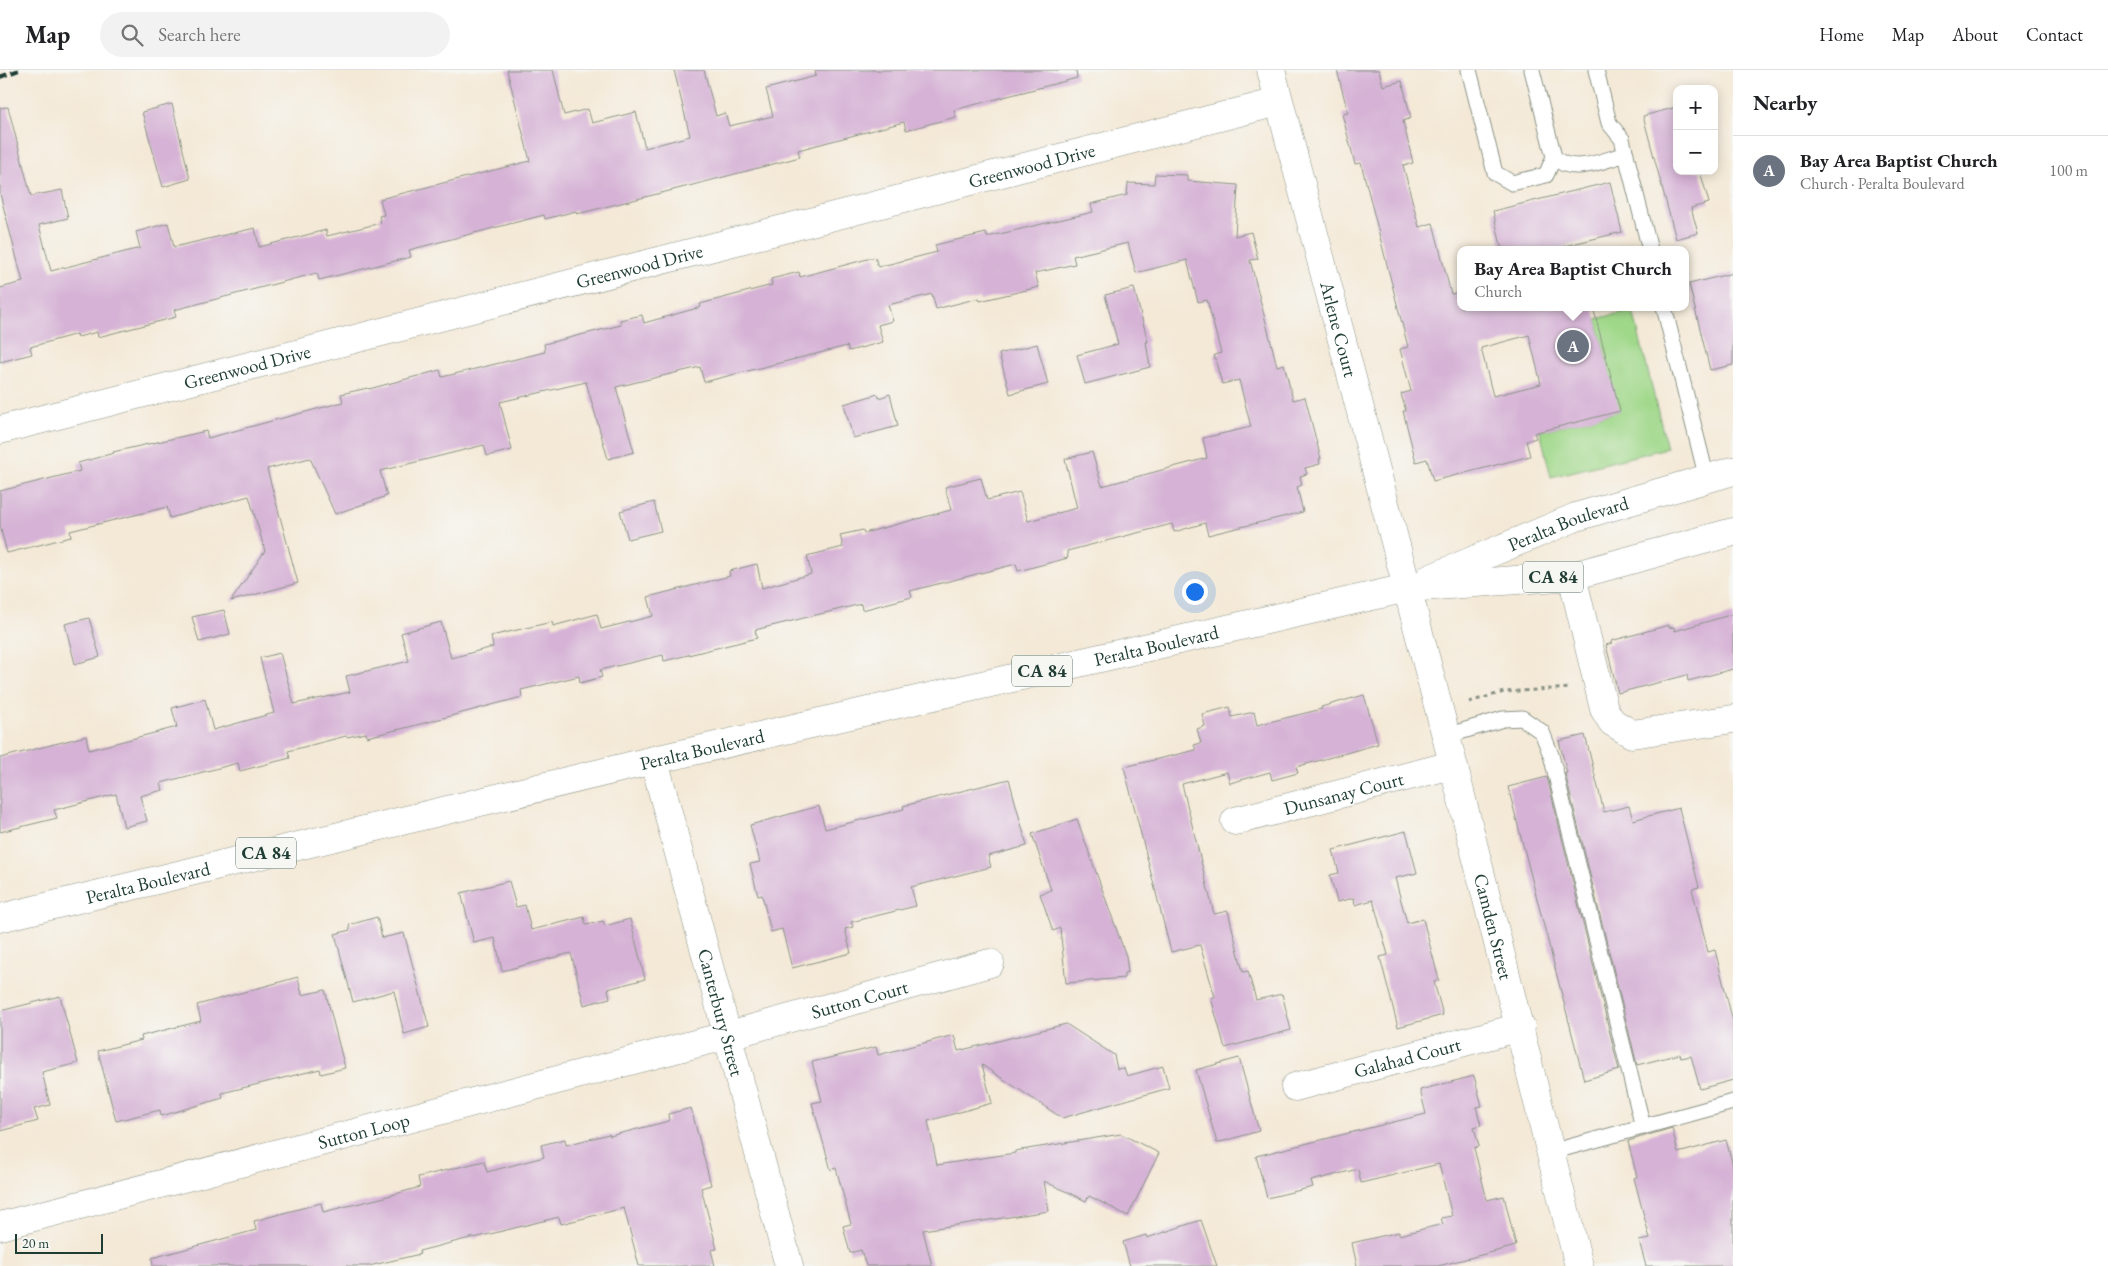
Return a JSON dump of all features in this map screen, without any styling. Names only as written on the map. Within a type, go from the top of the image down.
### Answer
[{"type":"street","name":"Arlene Court","points":[[1271,70],[1407,588]]},
{"type":"street","name":"Greenwood Drive","points":[[0,430],[1278,102]]},
{"type":"street","name":"Peralta Boulevard","points":[[1407,588],[1576,517],[1733,471]]},
{"type":"street","name":"Peralta Boulevard","points":[[0,918],[654,760],[1407,588],[1572,576],[1733,532]]},
{"type":"street","points":[[1572,576],[1604,709],[1612,722],[1632,734],[1733,719]]},
{"type":"street","name":"Camden Street","points":[[1407,588],[1521,1027],[1580,1266]]},
{"type":"street","name":"Canterbury Street","points":[[654,760],[789,1266]]},
{"type":"street","name":"Dunsanay Court","points":[[1235,821],[1452,765]]},
{"type":"street","name":"Sutton Court","points":[[729,1036],[990,963]]},
{"type":"street","name":"Galahad Court","points":[[1295,1087],[1521,1027]]},
{"type":"street","name":"Sutton Loop","points":[[0,1226],[729,1036]]},
{"type":"lane","points":[[1469,70],[1495,173],[1512,183],[1546,175],[1554,157]]},
{"type":"lane","points":[[1532,70],[1554,157],[1561,165],[1577,167],[1626,154]]},
{"type":"lane","points":[[1596,70],[1609,123],[1622,139],[1649,246]]},
{"type":"lane","points":[[1665,311],[1707,479]]},
{"type":"lane","points":[[1446,736],[1504,719],[1522,718],[1542,732],[1551,755],[1642,1127]]},
{"type":"lane","points":[[1551,1152],[1733,1102]]},
{"type":"path","points":[[1469,702],[1504,692],[1553,688],[1599,688]]},
{"type":"green space","points":[[1633,311],[1667,448],[1551,477],[1540,431],[1619,411],[1596,319]]},
{"type":"building","points":[[507,70],[553,70],[564,115],[588,109],[592,123],[636,112],[645,148],[690,136],[674,70],[704,70],[716,116],[725,113],[729,126],[773,116],[766,89],[816,76],[815,70],[1076,70],[1077,78],[954,110],[956,117],[906,130],[904,122],[798,150],[800,157],[693,185],[577,214],[576,211],[545,219],[544,215],[409,250],[411,257],[319,280],[317,273],[174,310],[176,317],[98,337],[97,332],[78,337],[77,334],[30,347],[32,354],[0,362],[0,288],[23,282],[0,194],[0,108],[8,107],[31,196],[62,190],[68,218],[39,225],[51,271],[140,248],[136,232],[168,223],[174,247],[255,228],[259,247],[326,230],[327,236],[381,223],[379,216],[384,215],[380,199],[530,161]]},
{"type":"building","points":[[1337,70],[1379,70],[1383,86],[1402,81],[1411,118],[1403,121],[1413,163],[1403,165],[1419,227],[1433,223],[1451,294],[1457,293],[1457,311],[1594,311],[1620,411],[1534,433],[1536,438],[1526,441],[1530,456],[1433,481],[1427,459],[1416,462],[1403,411],[1406,411],[1401,394],[1411,391],[1400,349],[1408,347],[1361,163],[1355,164],[1342,114],[1348,113]],"holes":[[[1529,335],[1541,384],[1493,396],[1481,348]]]},
{"type":"building","points":[[172,104],[190,179],[163,187],[142,112]]},
{"type":"building","points":[[1673,108],[1673,175],[1701,175],[1709,203],[1691,208],[1698,233],[1676,239],[1643,116]]},
{"type":"building","points":[[1155,174],[1187,175],[1187,181],[1238,185],[1235,236],[1251,232],[1258,259],[1250,260],[1277,366],[1284,364],[1293,400],[1305,397],[1321,459],[1319,459],[1320,464],[1305,468],[1307,474],[1300,476],[1302,485],[1297,487],[1303,512],[1208,535],[1205,523],[1174,532],[1172,524],[1067,551],[1068,558],[1018,571],[1016,564],[910,591],[912,597],[862,610],[861,604],[755,630],[757,638],[664,661],[663,655],[600,670],[602,677],[580,683],[579,676],[521,690],[522,697],[409,727],[367,737],[366,733],[346,736],[288,751],[290,758],[240,771],[238,763],[161,783],[163,790],[140,796],[147,821],[124,827],[116,794],[54,810],[57,818],[0,832],[0,758],[86,736],[89,750],[177,727],[172,708],[205,699],[213,730],[274,713],[260,658],[280,653],[294,704],[350,692],[346,676],[409,661],[401,633],[441,622],[451,658],[493,647],[491,636],[552,622],[553,626],[597,614],[601,629],[653,616],[648,597],[730,576],[729,571],[757,564],[762,588],[811,574],[807,556],[843,547],[840,535],[863,530],[864,533],[951,510],[945,487],[981,478],[987,500],[1020,492],[1028,521],[1077,508],[1065,459],[1092,452],[1102,486],[1207,458],[1203,438],[1251,427],[1239,380],[1222,384],[1214,355],[1221,353],[1207,300],[1198,302],[1187,260],[1136,273],[1128,243],[1073,256],[1075,264],[1035,273],[1039,287],[980,301],[979,298],[936,309],[932,294],[888,305],[893,321],[878,325],[883,342],[849,351],[847,346],[704,382],[700,367],[616,387],[634,452],[608,459],[586,382],[500,402],[512,450],[487,456],[484,445],[380,471],[387,496],[335,514],[310,458],[267,469],[298,583],[231,601],[265,551],[249,496],[170,518],[167,507],[70,531],[71,537],[7,553],[0,526],[0,491],[80,471],[78,463],[113,452],[206,431],[208,438],[343,402],[341,394],[369,389],[440,370],[442,377],[545,352],[544,344],[621,325],[620,320],[642,315],[644,323],[701,307],[700,304],[772,285],[771,279],[799,272],[800,277],[875,257],[878,267],[937,252],[935,245],[986,233],[987,237],[1093,212],[1091,204],[1127,195],[1128,183],[1154,184]]},
{"type":"building","points":[[1610,182],[1622,232],[1564,246],[1501,246],[1493,211]]},
{"type":"building","points":[[1733,273],[1733,365],[1710,370],[1689,284]]},
{"type":"building","points":[[1134,288],[1148,342],[1146,342],[1150,367],[1085,384],[1077,355],[1118,344],[1105,295]]},
{"type":"building","points":[[1037,344],[1048,384],[1010,394],[999,354]]},
{"type":"building","points":[[878,394],[879,398],[890,394],[898,426],[853,438],[844,404]]},
{"type":"building","points":[[654,502],[661,531],[628,539],[620,511]]},
{"type":"building","points":[[224,610],[230,634],[199,642],[192,617]]},
{"type":"building","points":[[1733,614],[1733,669],[1688,681],[1687,675],[1618,693],[1606,645],[1612,643],[1611,641],[1669,625],[1669,628],[1674,627],[1675,631]]},
{"type":"building","points":[[89,618],[100,657],[75,664],[65,624]]},
{"type":"building","points":[[1364,695],[1378,744],[1296,767],[1298,773],[1272,780],[1270,772],[1230,783],[1227,772],[1182,784],[1214,914],[1228,911],[1243,972],[1248,971],[1256,1000],[1282,994],[1291,1030],[1225,1048],[1211,998],[1215,997],[1200,945],[1171,952],[1124,767],[1196,750],[1194,745],[1201,743],[1197,729],[1205,726],[1202,714],[1230,707],[1232,717],[1254,712],[1257,725],[1322,709],[1321,707]]},
{"type":"building","points":[[1585,735],[1604,812],[1629,806],[1633,820],[1679,808],[1699,887],[1692,889],[1708,952],[1715,950],[1733,1022],[1733,1080],[1700,1089],[1691,1056],[1681,1058],[1680,1054],[1637,1065],[1565,773],[1567,773],[1559,741]]},
{"type":"building","points":[[1547,777],[1619,1070],[1584,1080],[1508,787]]},
{"type":"building","points":[[1009,779],[1027,846],[988,856],[991,867],[911,887],[916,906],[851,922],[853,927],[845,929],[851,953],[792,968],[782,929],[771,932],[762,895],[758,896],[750,864],[760,862],[750,825],[819,806],[825,829],[904,809],[903,806]]},
{"type":"building","points":[[1077,819],[1126,956],[1128,972],[1124,973],[1124,978],[1066,983],[1060,928],[1053,931],[1040,894],[1051,890],[1032,834]]},
{"type":"building","points":[[1406,831],[1417,873],[1395,878],[1407,923],[1423,919],[1439,980],[1434,982],[1443,1015],[1398,1027],[1380,957],[1388,955],[1373,900],[1355,905],[1354,898],[1337,902],[1330,875],[1339,873],[1333,850]]},
{"type":"building","points":[[509,881],[516,907],[525,905],[531,930],[584,917],[586,925],[603,921],[605,926],[630,919],[645,979],[608,989],[610,998],[584,1005],[571,953],[502,971],[495,938],[474,943],[461,893]]},
{"type":"building","points":[[377,917],[382,938],[404,933],[429,1027],[404,1034],[394,991],[353,1002],[335,934],[350,930],[349,925]]},
{"type":"building","points":[[298,977],[302,995],[325,990],[345,1068],[321,1074],[320,1069],[222,1093],[223,1098],[161,1116],[160,1110],[116,1121],[98,1051],[142,1040],[141,1036],[201,1021],[197,1005]]},
{"type":"building","points":[[60,996],[78,1063],[42,1072],[50,1105],[34,1109],[38,1121],[0,1131],[0,1011]]},
{"type":"building","points":[[1066,1024],[1114,1055],[1117,1069],[1124,1068],[1127,1076],[1163,1066],[1169,1088],[1062,1118],[982,1065],[992,1103],[928,1121],[937,1165],[1121,1134],[1159,1153],[1128,1216],[1089,1196],[1086,1201],[1044,1181],[1049,1211],[923,1230],[932,1266],[866,1266],[861,1250],[850,1253],[843,1226],[851,1224],[836,1168],[831,1170],[812,1103],[822,1101],[812,1062],[876,1047],[878,1055],[954,1035],[958,1051]]},
{"type":"building","points":[[1239,1058],[1259,1131],[1217,1143],[1196,1070]]},
{"type":"building","points":[[1474,1076],[1482,1106],[1476,1107],[1481,1125],[1474,1127],[1479,1146],[1474,1148],[1487,1200],[1504,1196],[1516,1246],[1438,1266],[1357,1266],[1352,1243],[1399,1232],[1399,1235],[1443,1224],[1441,1218],[1452,1216],[1439,1164],[1361,1183],[1358,1169],[1311,1181],[1313,1187],[1267,1198],[1256,1156],[1426,1114],[1420,1090]]},
{"type":"building","points":[[691,1108],[711,1185],[701,1188],[717,1249],[711,1250],[715,1266],[639,1266],[624,1208],[561,1224],[559,1217],[419,1251],[420,1254],[369,1266],[153,1266],[152,1258],[256,1230],[254,1221],[321,1203],[323,1212],[381,1198],[420,1187],[418,1177],[484,1161],[487,1172],[544,1157],[541,1145],[565,1139],[566,1145],[609,1134],[610,1136],[669,1121],[668,1114]]},
{"type":"building","points":[[1672,1128],[1678,1153],[1726,1140],[1733,1166],[1733,1266],[1646,1266],[1639,1241],[1650,1239],[1634,1178],[1637,1177],[1628,1141]]},
{"type":"building","points":[[1201,1220],[1217,1266],[1130,1266],[1123,1242],[1146,1235],[1147,1238]]},
{"type":"railway","points":[[0,77],[19,70]]},
{"type":"place","name":"Bay Area Baptist Church","points":[[1573,346]]}]
